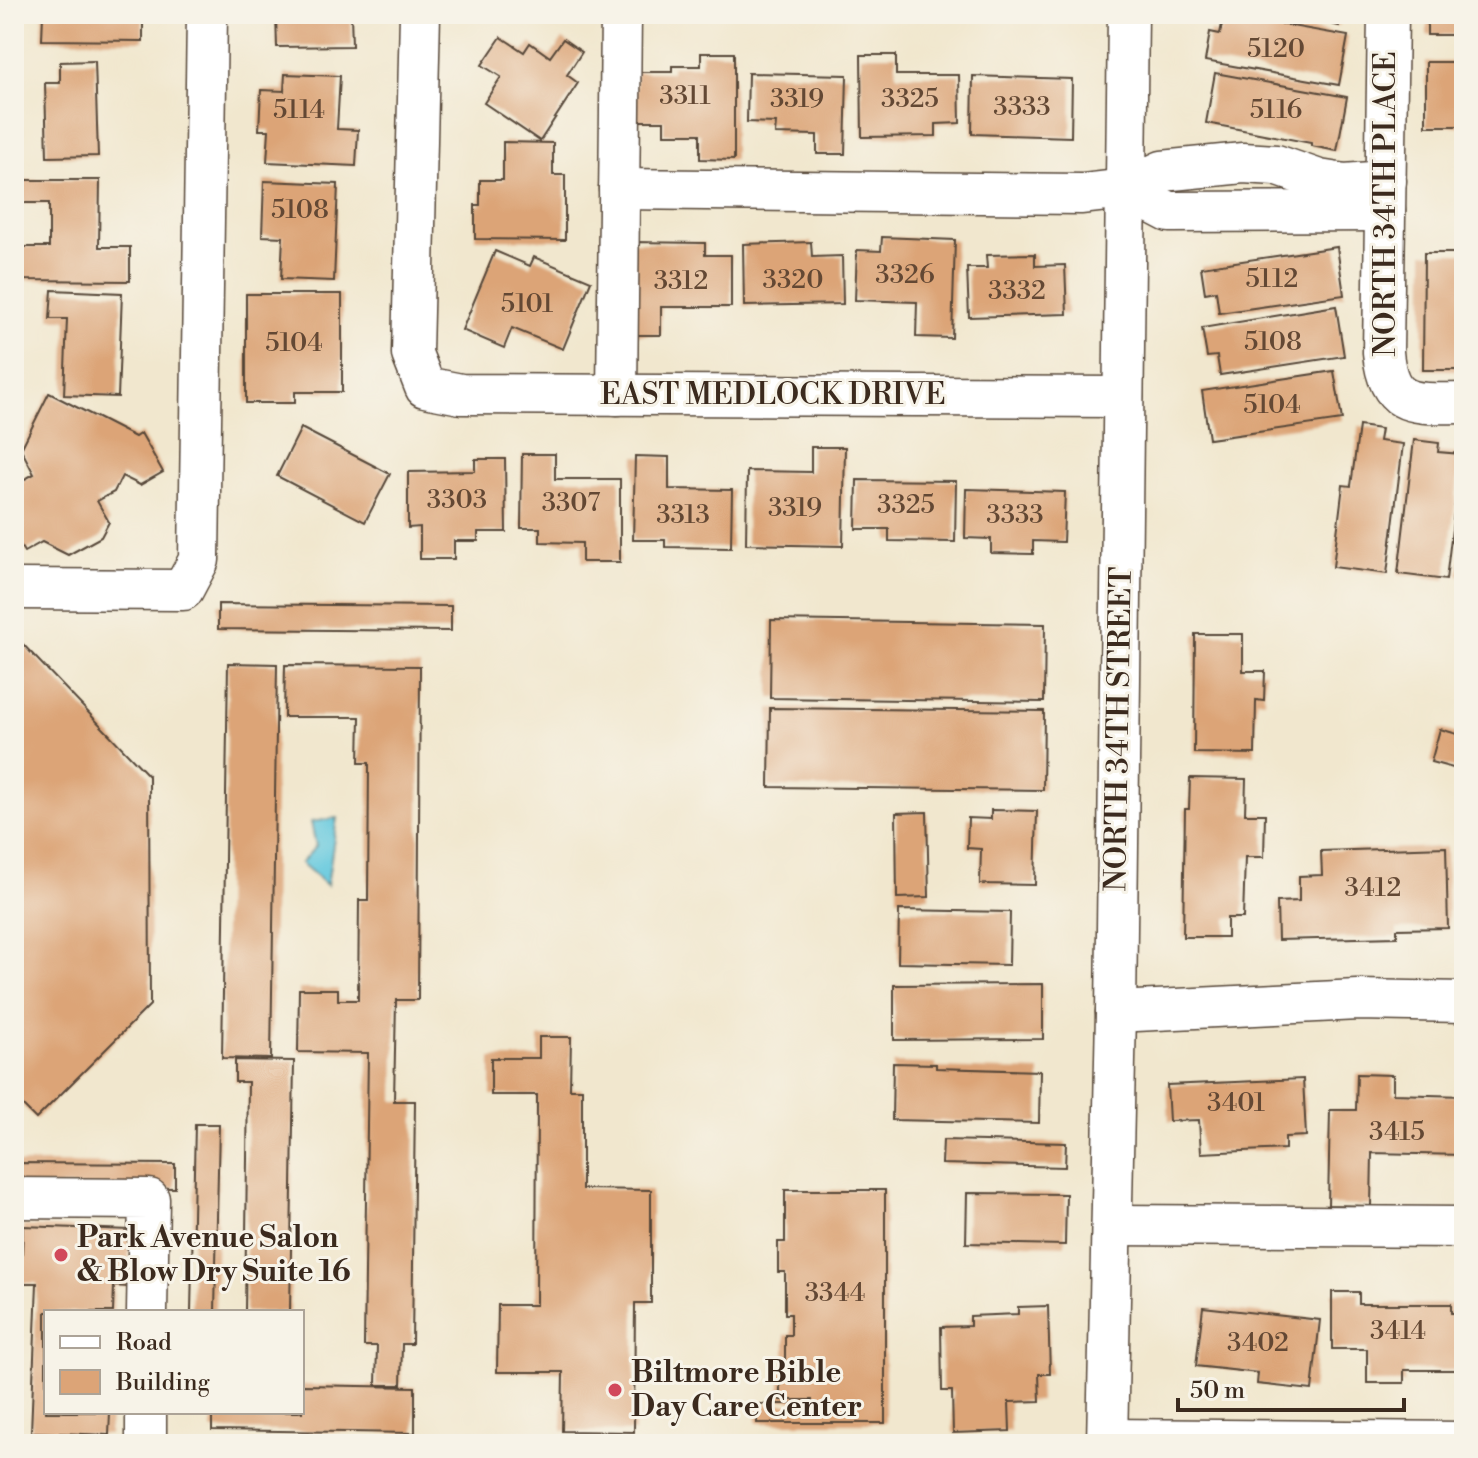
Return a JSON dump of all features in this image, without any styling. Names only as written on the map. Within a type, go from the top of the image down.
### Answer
[{"type":"street","points":[[14,589],[183,590],[199,560],[207,14]]},
{"type":"street","name":"EAST MEDLOCK DRIVE","points":[[420,14],[412,354],[425,387],[461,394],[1123,397]]},
{"type":"street","points":[[617,395],[621,14]]},
{"type":"street","name":"NORTH 34TH STREET","points":[[1107,1442],[1116,1012],[1128,14]]},
{"type":"street","name":"NORTH 34TH PLACE","points":[[1388,14],[1385,373],[1395,392],[1408,400],[1464,403]]},
{"type":"street","points":[[619,189],[1082,194],[1125,189],[1162,171],[1243,163],[1276,165],[1319,180],[1386,196]]},
{"type":"street","points":[[1243,163],[1243,213]]},
{"type":"street","points":[[1125,189],[1169,212],[1243,213],[1386,196]]},
{"type":"street","points":[[1116,1012],[1358,1000],[1464,1002]]},
{"type":"street","points":[[14,1198],[149,1199],[147,1310]]},
{"type":"street","points":[[1112,1225],[1464,1227]]},
{"type":"street","points":[[146,1414],[146,1444]]},
{"type":"street","points":[[1107,1442],[1464,1442]]},
{"type":"water","points":[[337,818],[327,885],[301,863],[316,846],[311,822]]},
{"type":"building","points":[[43,14],[128,14],[127,17],[143,17],[143,41],[42,40]]},
{"type":"building","points":[[276,14],[351,14],[352,46],[277,47]]},
{"type":"building","points":[[1224,14],[1348,36],[1339,85],[1205,61],[1210,32],[1220,34]]},
{"type":"building","points":[[1289,14],[1342,14],[1339,26]]},
{"type":"building","points":[[1427,14],[1464,14],[1464,35],[1427,35]]},
{"type":"building","points":[[501,37],[524,52],[530,43],[550,57],[563,39],[582,52],[567,75],[578,83],[540,141],[484,103],[501,77],[482,65]]},
{"type":"building","points":[[701,53],[734,53],[734,160],[700,159],[700,134],[664,134],[664,121],[636,121],[636,72],[672,72],[672,66],[701,66]]},
{"type":"building","points":[[861,55],[896,55],[896,75],[959,75],[960,123],[936,124],[936,136],[862,137]]},
{"type":"building","points":[[95,61],[98,156],[47,157],[45,83],[60,83],[60,62]]},
{"type":"building","points":[[1426,62],[1464,62],[1464,126],[1426,126]]},
{"type":"building","points":[[748,73],[847,75],[845,154],[817,154],[817,135],[775,134],[776,123],[747,122]]},
{"type":"building","points":[[1215,73],[1347,97],[1337,151],[1206,123]]},
{"type":"building","points":[[285,74],[340,76],[337,129],[358,130],[356,166],[267,162],[269,130],[259,130],[261,90],[284,91]]},
{"type":"building","points":[[973,76],[1072,79],[1071,137],[972,134]]},
{"type":"building","points":[[503,142],[553,143],[553,175],[565,175],[565,240],[475,239],[475,205],[480,205],[480,180],[503,180]]},
{"type":"building","points":[[23,180],[100,180],[99,247],[130,247],[130,281],[21,280],[22,247],[49,247],[49,203],[23,203]]},
{"type":"building","points":[[264,181],[338,184],[334,281],[281,279],[283,237],[262,236]]},
{"type":"building","points":[[882,237],[955,240],[952,338],[916,337],[917,302],[855,300],[857,250],[881,251]]},
{"type":"building","points":[[631,242],[705,243],[705,255],[731,255],[731,307],[661,307],[661,335],[631,335]]},
{"type":"building","points":[[811,242],[812,257],[842,256],[843,304],[744,306],[743,244]]},
{"type":"building","points":[[1337,247],[1344,295],[1219,313],[1216,291],[1205,293],[1201,267]]},
{"type":"building","points":[[495,251],[530,266],[534,257],[591,281],[563,349],[512,328],[504,348],[462,330]]},
{"type":"building","points":[[1424,253],[1464,253],[1464,370],[1423,370]]},
{"type":"building","points":[[1035,254],[1035,266],[1065,265],[1067,314],[969,317],[967,268],[987,268],[986,255]]},
{"type":"building","points":[[52,290],[122,293],[118,397],[64,395],[67,319],[50,319]]},
{"type":"building","points":[[246,294],[342,294],[342,392],[295,392],[295,403],[246,403]]},
{"type":"building","points":[[1336,306],[1344,356],[1220,375],[1217,356],[1207,357],[1202,328]]},
{"type":"building","points":[[1334,371],[1342,420],[1209,439],[1202,391]]},
{"type":"building","points":[[49,393],[135,437],[141,433],[163,472],[140,485],[122,476],[114,492],[97,501],[109,522],[101,537],[68,555],[42,542],[24,552],[14,535],[14,485],[34,474],[21,449]]},
{"type":"building","points":[[1359,426],[1381,429],[1379,441],[1403,444],[1387,574],[1333,567],[1343,485],[1351,486]]},
{"type":"building","points":[[301,428],[390,474],[365,522],[277,476]]},
{"type":"building","points":[[1414,440],[1439,443],[1438,452],[1461,454],[1446,580],[1398,574]]},
{"type":"building","points":[[811,447],[845,447],[843,546],[746,544],[747,471],[811,472]]},
{"type":"building","points":[[522,454],[555,454],[555,479],[620,479],[620,562],[582,562],[582,543],[540,542],[540,528],[521,528]]},
{"type":"building","points":[[635,456],[669,457],[669,489],[732,490],[731,548],[665,547],[665,540],[633,540]]},
{"type":"building","points":[[475,459],[505,459],[506,532],[478,532],[478,541],[454,541],[454,559],[420,559],[420,527],[408,528],[408,472],[475,471]]},
{"type":"building","points":[[857,480],[956,481],[955,542],[889,541],[889,529],[856,529]]},
{"type":"building","points":[[966,489],[1065,492],[1063,542],[1033,541],[1033,554],[991,553],[991,539],[965,538]]},
{"type":"building","points":[[1464,543],[1464,576],[1458,575]]},
{"type":"building","points":[[218,604],[451,606],[451,631],[218,629]]},
{"type":"building","points":[[771,620],[1045,624],[1044,702],[770,698]]},
{"type":"building","points":[[1195,634],[1243,634],[1243,671],[1265,671],[1264,701],[1256,700],[1255,754],[1194,753]]},
{"type":"building","points":[[14,639],[18,639],[149,776],[150,1005],[36,1119],[14,1097]]},
{"type":"building","points":[[228,663],[277,664],[271,1059],[222,1058]]},
{"type":"building","points":[[285,665],[420,666],[418,1000],[396,1000],[394,1101],[415,1101],[412,1344],[402,1344],[401,1385],[376,1385],[377,1346],[364,1346],[368,1053],[298,1052],[299,989],[338,989],[338,1000],[358,1000],[359,900],[368,900],[369,763],[359,763],[360,717],[284,717]]},
{"type":"building","points":[[770,708],[1044,711],[1043,790],[769,787]]},
{"type":"building","points":[[1440,729],[1464,736],[1464,771],[1431,762]]},
{"type":"building","points":[[1190,778],[1246,779],[1245,814],[1265,814],[1264,857],[1245,857],[1243,918],[1227,918],[1227,937],[1183,937],[1185,809],[1189,809]]},
{"type":"building","points":[[991,810],[1037,811],[1035,885],[980,884],[981,849],[967,848],[968,818],[991,819]]},
{"type":"building","points":[[927,812],[929,897],[897,898],[896,813]]},
{"type":"building","points":[[1446,847],[1448,928],[1397,929],[1397,937],[1278,940],[1277,902],[1299,901],[1299,876],[1322,875],[1321,851]]},
{"type":"building","points":[[899,910],[1010,912],[1009,965],[898,963]]},
{"type":"building","points":[[1043,984],[1043,1039],[894,1040],[894,985]]},
{"type":"building","points":[[539,1037],[571,1037],[570,1089],[582,1089],[582,1189],[651,1190],[651,1303],[635,1303],[634,1432],[562,1431],[563,1372],[497,1372],[498,1305],[536,1305],[537,1095],[491,1095],[491,1058],[539,1058]]},
{"type":"building","points":[[235,1060],[294,1061],[290,1310],[245,1310],[248,1082],[235,1082]]},
{"type":"building","points":[[893,1063],[936,1064],[936,1068],[1040,1071],[1039,1123],[892,1120]]},
{"type":"building","points":[[1357,1074],[1393,1075],[1393,1094],[1464,1096],[1464,1155],[1372,1153],[1371,1206],[1328,1205],[1330,1110],[1356,1110]]},
{"type":"building","points":[[1303,1079],[1306,1136],[1285,1137],[1285,1149],[1201,1153],[1199,1120],[1169,1121],[1167,1085]]},
{"type":"building","points":[[195,1124],[219,1124],[215,1310],[191,1310]]},
{"type":"building","points":[[943,1140],[1066,1143],[1065,1167],[942,1164]]},
{"type":"building","points":[[14,1163],[175,1164],[175,1188],[14,1186]]},
{"type":"building","points":[[785,1190],[885,1190],[885,1423],[757,1423],[757,1404],[812,1404],[812,1400],[780,1400],[780,1372],[785,1372],[785,1335],[791,1335],[791,1314],[785,1314],[785,1272],[778,1272],[778,1242],[785,1242]]},
{"type":"building","points":[[967,1193],[1066,1194],[1065,1245],[966,1243]]},
{"type":"building","points":[[23,1226],[130,1230],[127,1287],[114,1286],[113,1310],[44,1310],[44,1414],[110,1414],[109,1435],[31,1432],[37,1283],[21,1283]]},
{"type":"building","points":[[1332,1292],[1359,1292],[1359,1304],[1451,1304],[1451,1313],[1464,1313],[1464,1370],[1404,1370],[1404,1383],[1367,1383],[1367,1349],[1332,1349]]},
{"type":"building","points":[[1048,1306],[1050,1374],[1039,1374],[1040,1401],[1009,1402],[1010,1431],[953,1433],[952,1391],[942,1391],[941,1327],[970,1326],[970,1316],[1018,1314],[1018,1307]]},
{"type":"building","points":[[1203,1307],[1320,1320],[1312,1390],[1257,1384],[1258,1373],[1196,1366]]},
{"type":"building","points":[[304,1385],[415,1387],[415,1433],[212,1430],[212,1414],[304,1414]]},
{"type":"place","name":"Park Avenue Salon & Blow Dry Suite 16","points":[[61,1255]]},
{"type":"place","name":"Biltmore Bible Day Care Center","points":[[615,1390]]}]
